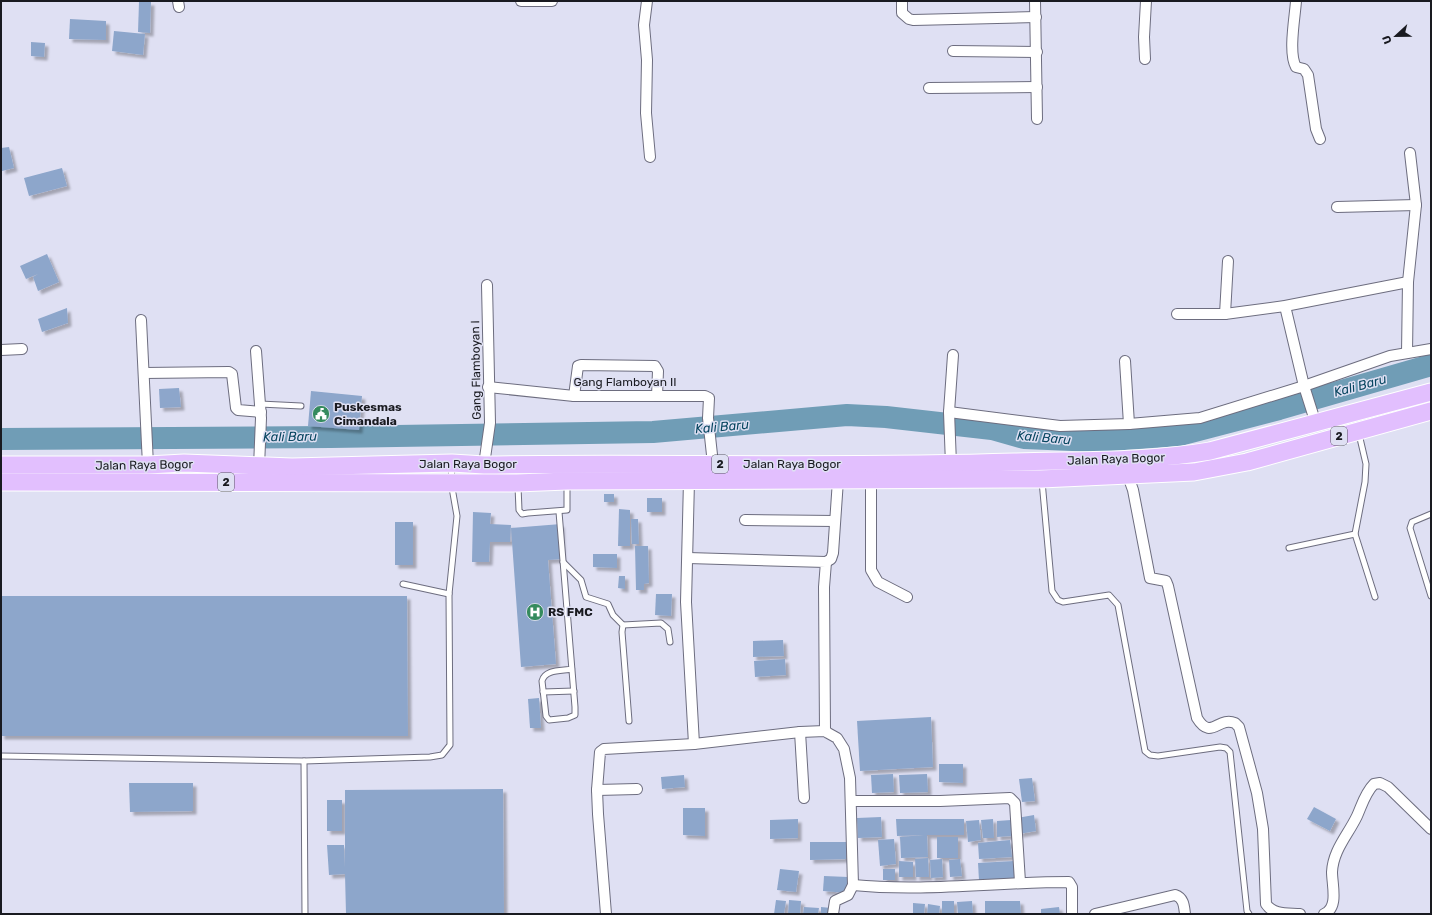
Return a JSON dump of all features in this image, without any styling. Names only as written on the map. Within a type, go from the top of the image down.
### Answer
[{"type":"highway","name":"Jalan Raya Bogor","points":[[1,465],[147,461],[259,467],[452,463],[485,460],[567,472],[689,481],[871,480],[1040,470],[1109,460],[1183,456],[1218,450],[1314,418],[1431,392]]},
{"type":"highway","name":"Jalan Raya Bogor","points":[[1,482],[518,483],[567,472],[713,457],[951,458],[1040,470],[1128,476],[1194,472],[1247,462],[1431,411]]},
{"type":"street","points":[[521,1],[552,1]]},
{"type":"street","points":[[647,1],[644,25],[646,60],[646,113],[650,157]]},
{"type":"street","points":[[902,1],[902,13],[909,19],[913,20],[1036,17]]},
{"type":"street","points":[[1035,1],[1037,119]]},
{"type":"street","points":[[1145,59],[1144,37],[1146,1]]},
{"type":"street","points":[[1296,1],[1293,50],[1294,64],[1296,67],[1304,69],[1308,75],[1316,129],[1320,138]]},
{"type":"street","points":[[953,51],[1037,52]]},
{"type":"street","points":[[929,88],[1037,87]]},
{"type":"street","points":[[1408,353],[1408,282],[1416,205],[1410,153]]},
{"type":"street","points":[[1337,206],[1416,205]]},
{"type":"street","points":[[1225,314],[1228,261]]},
{"type":"street","points":[[1177,314],[1225,314],[1285,306],[1408,282]]},
{"type":"street","name":"Gang Flamboyan I","points":[[485,460],[490,423],[488,387],[487,285]]},
{"type":"street","points":[[1285,306],[1314,418]]},
{"type":"street","points":[[141,320],[147,461]]},
{"type":"street","points":[[1,350],[22,349]]},
{"type":"street","points":[[949,415],[1060,426],[1129,424],[1200,418],[1305,388],[1378,360],[1431,349]]},
{"type":"street","points":[[256,351],[261,412],[261,449],[259,467]]},
{"type":"street","points":[[951,458],[949,415],[953,355]]},
{"type":"street","points":[[1124,361],[1129,424]]},
{"type":"street","points":[[574,396],[578,366],[581,365],[655,366],[658,371],[657,396]]},
{"type":"street","points":[[144,373],[229,372],[232,374],[236,408],[238,410],[261,412]]},
{"type":"street","name":"Gang Flamboyan II","points":[[488,387],[574,396],[705,396],[709,398],[708,418],[713,457]]},
{"type":"street","points":[[1128,476],[1150,578],[1166,581],[1168,586],[1197,718],[1205,728],[1209,729],[1226,721],[1235,722],[1239,727],[1257,793],[1264,829],[1266,904],[1269,910],[1275,913],[1300,914]]},
{"type":"street","points":[[688,558],[826,562],[831,559],[833,553],[838,480]]},
{"type":"street","points":[[871,480],[871,570],[878,582],[907,597]]},
{"type":"street","points":[[689,481],[686,602],[694,744]]},
{"type":"street","points":[[745,520],[835,521]]},
{"type":"street","points":[[825,731],[824,587],[826,562]]},
{"type":"street","points":[[606,914],[597,790],[600,752],[604,749],[694,744],[800,732],[825,731],[837,738],[844,749],[849,770],[852,802],[853,885],[848,895],[835,901],[834,914]]},
{"type":"street","points":[[800,732],[804,798]]},
{"type":"street","points":[[1324,914],[1328,912],[1334,903],[1332,871],[1336,854],[1342,840],[1356,818],[1369,789],[1374,784],[1380,783],[1388,787],[1431,829]]},
{"type":"street","points":[[597,790],[636,789]]},
{"type":"street","points":[[852,802],[940,801],[1010,798],[1015,803],[1020,882]]},
{"type":"street","points":[[853,885],[945,887],[1020,882],[1069,882],[1072,887],[1072,914]]},
{"type":"street","points":[[1095,914],[1175,895],[1179,896],[1183,901],[1185,914]]},
{"type":"lane","points":[[261,412],[301,406]]},
{"type":"lane","points":[[1358,431],[1366,464],[1365,482],[1355,534],[1375,597]]},
{"type":"lane","points":[[1,756],[304,761],[430,757],[442,754],[450,745],[449,594],[457,516],[451,482],[452,463]]},
{"type":"lane","points":[[1040,470],[1052,591],[1058,600],[1063,602],[1109,595],[1118,605],[1145,751],[1150,755],[1158,756],[1220,747],[1226,748],[1230,752],[1247,911],[1249,914]]},
{"type":"lane","points":[[518,483],[519,510],[522,514],[565,512],[568,508],[567,472]]},
{"type":"lane","points":[[559,512],[574,691],[575,715],[549,720],[546,716],[542,681],[543,676],[548,673],[572,669]]},
{"type":"lane","points":[[1431,514],[1412,522],[1410,528],[1431,596]]},
{"type":"lane","points":[[1289,548],[1355,534]]},
{"type":"lane","points":[[563,562],[581,580],[586,597],[608,604],[613,615],[623,625],[661,623],[668,629],[670,642]]},
{"type":"lane","points":[[403,584],[449,594]]},
{"type":"lane","points":[[623,625],[622,632],[630,721]]},
{"type":"lane","points":[[543,692],[574,691]]},
{"type":"lane","points":[[304,761],[305,914]]},
{"type":"building","points":[[139,2],[151,2],[150,33],[138,32]]},
{"type":"building","points":[[70,19],[106,21],[106,40],[69,39]]},
{"type":"building","points":[[114,31],[145,34],[143,55],[112,51]]},
{"type":"building","points":[[31,42],[45,43],[44,57],[31,56]]},
{"type":"building","points":[[9,147],[14,168],[2,171],[1,148]]},
{"type":"building","points":[[62,168],[67,186],[29,196],[24,178]]},
{"type":"building","points":[[47,254],[59,282],[38,291],[33,277],[38,274],[26,279],[20,266]]},
{"type":"building","points":[[67,308],[68,323],[42,332],[38,319]]},
{"type":"building","points":[[179,388],[181,407],[160,408],[159,389]]},
{"type":"building","points":[[311,391],[362,396],[359,430],[308,426]]},
{"type":"building","points":[[604,494],[614,494],[614,502],[604,502]]},
{"type":"building","points":[[647,498],[662,498],[662,512],[647,512]]},
{"type":"building","points":[[619,509],[630,510],[630,546],[618,546]]},
{"type":"building","points":[[473,512],[491,513],[490,524],[511,525],[510,542],[490,542],[489,562],[472,562]]},
{"type":"building","points":[[631,519],[638,519],[639,544],[632,544]]},
{"type":"building","points":[[395,522],[413,522],[413,565],[395,565]]},
{"type":"building","name":"RS FMC","points":[[561,524],[562,559],[548,560],[556,664],[521,667],[511,528]]},
{"type":"building","points":[[635,546],[648,546],[649,583],[644,584],[644,590],[636,590]]},
{"type":"building","points":[[593,554],[617,554],[617,568],[593,567]]},
{"type":"building","points":[[619,576],[625,576],[625,589],[618,588]]},
{"type":"building","points":[[656,594],[672,594],[671,616],[655,615]]},
{"type":"building","points":[[1,596],[407,596],[408,736],[1,736]]},
{"type":"building","points":[[783,640],[784,656],[753,657],[753,641]]},
{"type":"building","points":[[785,659],[786,675],[755,677],[754,661]]},
{"type":"building","points":[[539,698],[541,728],[530,728],[528,699]]},
{"type":"building","points":[[931,717],[933,767],[860,771],[857,721]]},
{"type":"building","points":[[939,764],[963,764],[963,783],[939,782]]},
{"type":"building","points":[[893,774],[894,792],[872,793],[871,775]]},
{"type":"building","points":[[927,774],[928,792],[900,793],[899,775]]},
{"type":"building","points":[[684,775],[685,787],[662,789],[661,777]]},
{"type":"building","points":[[1032,778],[1035,801],[1022,802],[1019,779]]},
{"type":"building","points":[[129,783],[193,783],[193,811],[130,812]]},
{"type":"building","points":[[503,789],[504,914],[346,914],[345,874],[329,875],[327,845],[344,845],[345,868],[345,790]]},
{"type":"building","points":[[327,800],[342,800],[342,831],[327,831]]},
{"type":"building","points":[[1314,807],[1336,819],[1330,831],[1307,819]]},
{"type":"building","points":[[683,808],[705,808],[705,836],[683,835]]},
{"type":"building","points":[[1034,815],[1036,831],[1019,834],[1017,818]]},
{"type":"building","points":[[881,817],[882,837],[858,838],[857,818]]},
{"type":"building","points":[[798,819],[798,838],[770,839],[770,820]]},
{"type":"building","points":[[896,819],[964,819],[964,835],[927,835],[928,857],[901,858],[900,837],[924,835],[897,836]]},
{"type":"building","points":[[993,819],[994,838],[983,838],[981,820]]},
{"type":"building","points":[[979,820],[981,840],[968,842],[966,821]]},
{"type":"building","points":[[1011,820],[1011,836],[997,837],[997,821]]},
{"type":"building","points":[[937,837],[958,837],[958,858],[937,858]]},
{"type":"building","points":[[894,839],[896,864],[880,866],[878,840]]},
{"type":"building","points":[[1010,840],[1012,857],[979,859],[978,843]]},
{"type":"building","points":[[810,842],[846,842],[846,859],[810,860]]},
{"type":"building","points":[[928,858],[929,877],[916,877],[915,859]]},
{"type":"building","points":[[942,859],[943,877],[931,878],[930,860]]},
{"type":"building","points":[[960,859],[962,876],[950,877],[949,860]]},
{"type":"building","points":[[899,861],[913,862],[913,877],[899,877]]},
{"type":"building","points":[[1014,861],[1015,878],[979,880],[978,863]]},
{"type":"building","points":[[780,869],[799,871],[796,892],[777,890]]},
{"type":"building","points":[[883,869],[895,869],[895,880],[883,880]]},
{"type":"building","points":[[824,876],[848,877],[848,893],[823,891]]},
{"type":"building","points":[[776,900],[786,901],[784,914],[774,914]]},
{"type":"building","points":[[789,900],[801,901],[800,914],[788,914]]},
{"type":"building","points":[[942,901],[954,901],[954,914],[942,914]]},
{"type":"building","points":[[972,901],[973,914],[958,914],[957,902]]},
{"type":"building","points":[[985,901],[1020,901],[1021,914],[985,914]]},
{"type":"building","points":[[913,903],[925,904],[924,914],[913,914]]},
{"type":"building","points":[[928,904],[940,906],[939,914],[927,914]]},
{"type":"building","points":[[804,907],[819,908],[818,914],[803,914]]},
{"type":"building","points":[[821,907],[831,908],[830,914],[821,914]]},
{"type":"building","points":[[1059,907],[1060,914],[1041,914],[1041,909]]},
{"type":"waterway","name":"Kali Baru","points":[[1,439],[331,437],[653,432],[847,415],[886,417],[992,429],[1024,438],[1097,441],[1179,435],[1279,409],[1431,365]]},
{"type":"place","name":"Puskesmas Cimandala","points":[[321,414]]},
{"type":"place","name":"RS FMC","points":[[535,612]]}]
